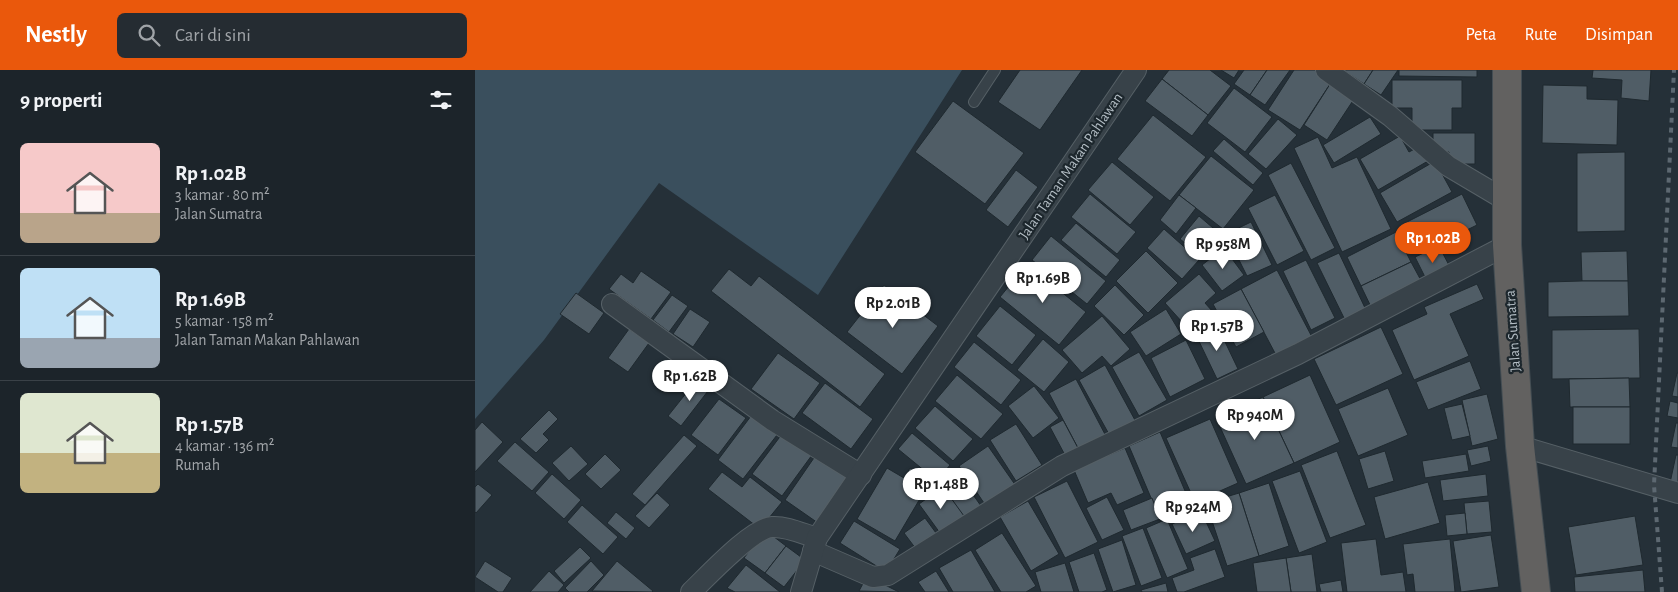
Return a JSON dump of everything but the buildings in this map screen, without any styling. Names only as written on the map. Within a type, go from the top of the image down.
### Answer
[{"type":"highway","name":"Jalan Sumatra","points":[[1507,70],[1507,245],[1531,591]]},
{"type":"street","name":"Jalan Taman Makan Pahlawan","points":[[801,592],[815,545],[1136,70]]},
{"type":"street","points":[[1326,70],[1390,116],[1447,166],[1507,201]]},
{"type":"street","points":[[691,592],[743,544],[764,528],[782,528],[873,577],[888,575],[1062,466],[1298,354],[1507,245]]},
{"type":"street","points":[[612,304],[772,420],[861,475]]},
{"type":"street","points":[[1520,446],[1678,493]]},
{"type":"lane","points":[[974,102],[995,70]]},
{"type":"water","points":[[475,70],[962,70],[818,295],[659,183],[544,340],[475,419]]},
{"type":"railway","points":[[1662,592],[1654,485],[1674,70]]}]
